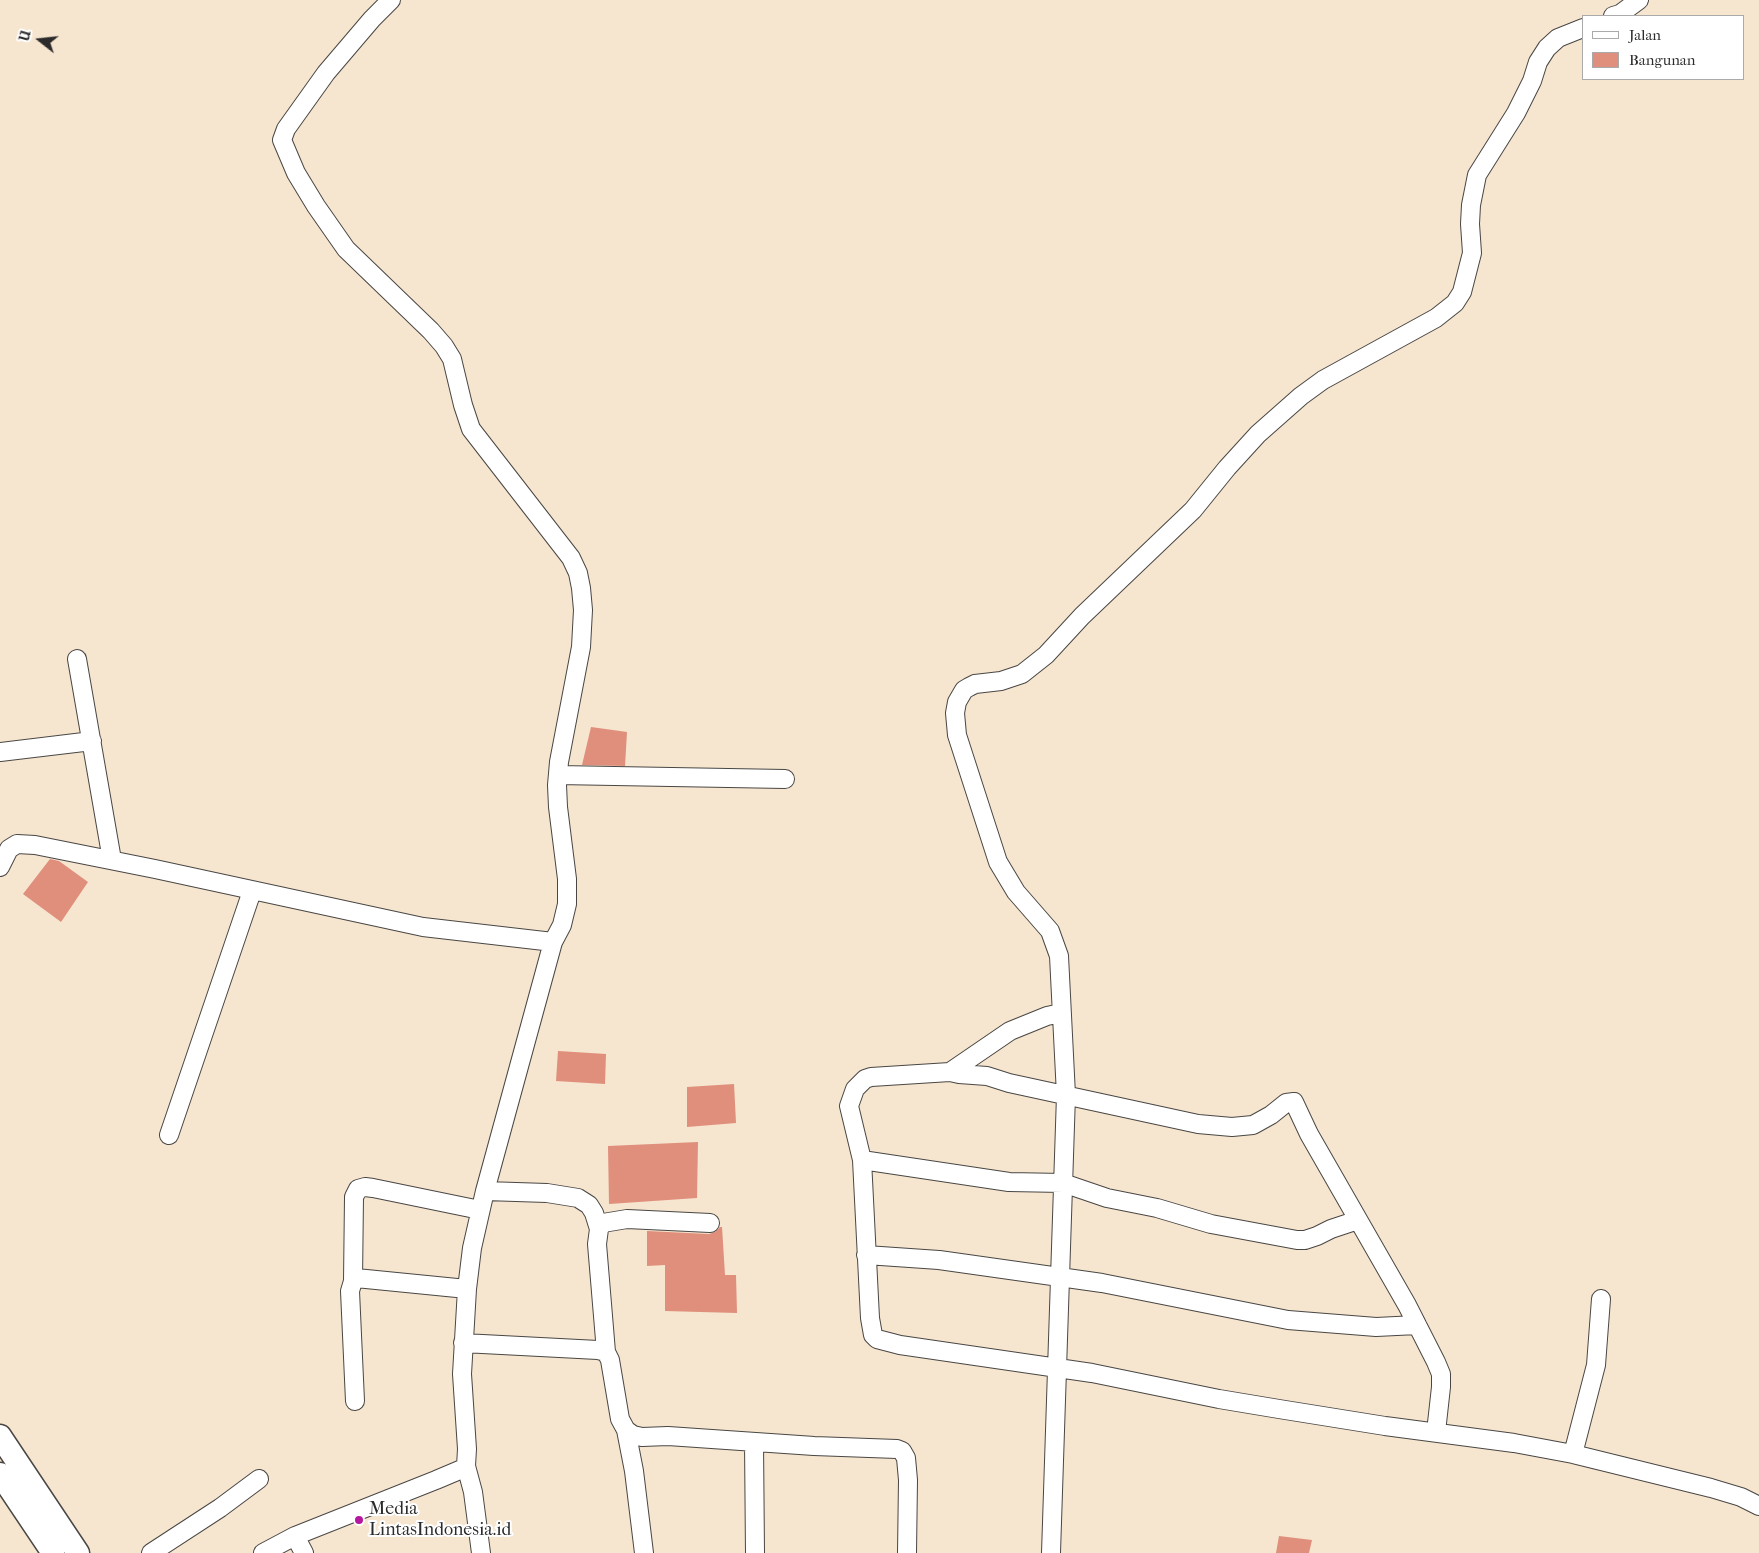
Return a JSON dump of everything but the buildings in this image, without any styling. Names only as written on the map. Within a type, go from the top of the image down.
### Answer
[{"type":"main road","points":[[0,1436],[78,1553]]},
{"type":"main road","points":[[0,1474],[53,1553]]},
{"type":"street","points":[[391,0],[372,19],[326,73],[286,129],[282,140],[296,173],[346,249],[431,331],[444,346],[452,359],[466,417],[471,429],[575,564],[581,588],[583,610],[581,647],[563,737],[558,775],[558,806],[567,879],[567,904],[562,926],[554,942],[480,1210],[466,1289],[462,1374],[467,1449],[466,1466],[474,1492],[481,1553]]},
{"type":"street","points":[[1616,15],[1639,0]]},
{"type":"street","points":[[1051,1553],[1066,1095],[1059,956],[1050,931],[1016,892],[998,862],[957,736],[955,713],[960,695],[969,686],[1012,678],[1026,672],[1193,510],[1258,434],[1301,396],[1323,380],[1436,318],[1455,303],[1462,292],[1472,253],[1471,205],[1478,175],[1516,113],[1532,81],[1538,62],[1547,48],[1558,38],[1582,28]]},
{"type":"street","points":[[77,660],[112,860]]},
{"type":"street","points":[[0,752],[92,741]]},
{"type":"street","points":[[558,775],[785,779]]},
{"type":"street","points":[[0,867],[9,849],[17,844],[35,845],[423,927],[554,942]]},
{"type":"street","points":[[169,1135],[252,891]]},
{"type":"street","points":[[950,1072],[1010,1031],[1047,1016],[1062,1013]]},
{"type":"street","points":[[1436,1432],[1441,1388],[1440,1374],[1436,1362],[1407,1305],[1309,1134],[1296,1105],[1292,1102],[1286,1103],[1271,1115],[1253,1125],[1232,1127],[1198,1124],[1009,1083],[987,1076],[950,1072],[871,1077],[862,1082],[852,1094],[849,1106],[862,1160],[870,1318],[873,1335],[877,1339],[900,1345],[1101,1374],[1228,1400],[1385,1426],[1514,1443],[1573,1454],[1711,1488],[1759,1506]]},
{"type":"street","points":[[862,1160],[1009,1182],[1063,1183],[1107,1198],[1157,1208],[1211,1224],[1297,1240],[1305,1240],[1331,1228],[1358,1220]]},
{"type":"street","points":[[355,1401],[350,1292],[353,1281],[354,1197],[358,1188],[373,1188],[480,1210]]},
{"type":"street","points":[[485,1191],[547,1193],[578,1198],[589,1205],[594,1213],[599,1228],[597,1244],[598,1266],[606,1352],[610,1360],[620,1419],[626,1430],[634,1471],[644,1553]]},
{"type":"street","points":[[599,1228],[603,1223],[627,1219],[710,1223]]},
{"type":"street","points":[[866,1254],[932,1259],[1102,1283],[1288,1320],[1376,1327],[1417,1325]]},
{"type":"street","points":[[353,1281],[356,1278],[466,1289]]},
{"type":"street","points":[[1573,1454],[1596,1365],[1601,1299]]},
{"type":"street","points":[[463,1343],[606,1352]]},
{"type":"street","points":[[626,1430],[642,1437],[668,1436],[814,1446],[894,1448],[902,1451],[906,1458],[908,1480],[907,1553]]},
{"type":"street","points":[[754,1442],[755,1553]]},
{"type":"street","points":[[263,1553],[295,1536],[436,1480],[466,1466]]},
{"type":"street","points":[[151,1553],[220,1508],[259,1479]]},
{"type":"street","points":[[295,1536],[304,1553]]},
{"type":"place","name":"Media LintasIndonesia.id","points":[[359,1520]]}]
